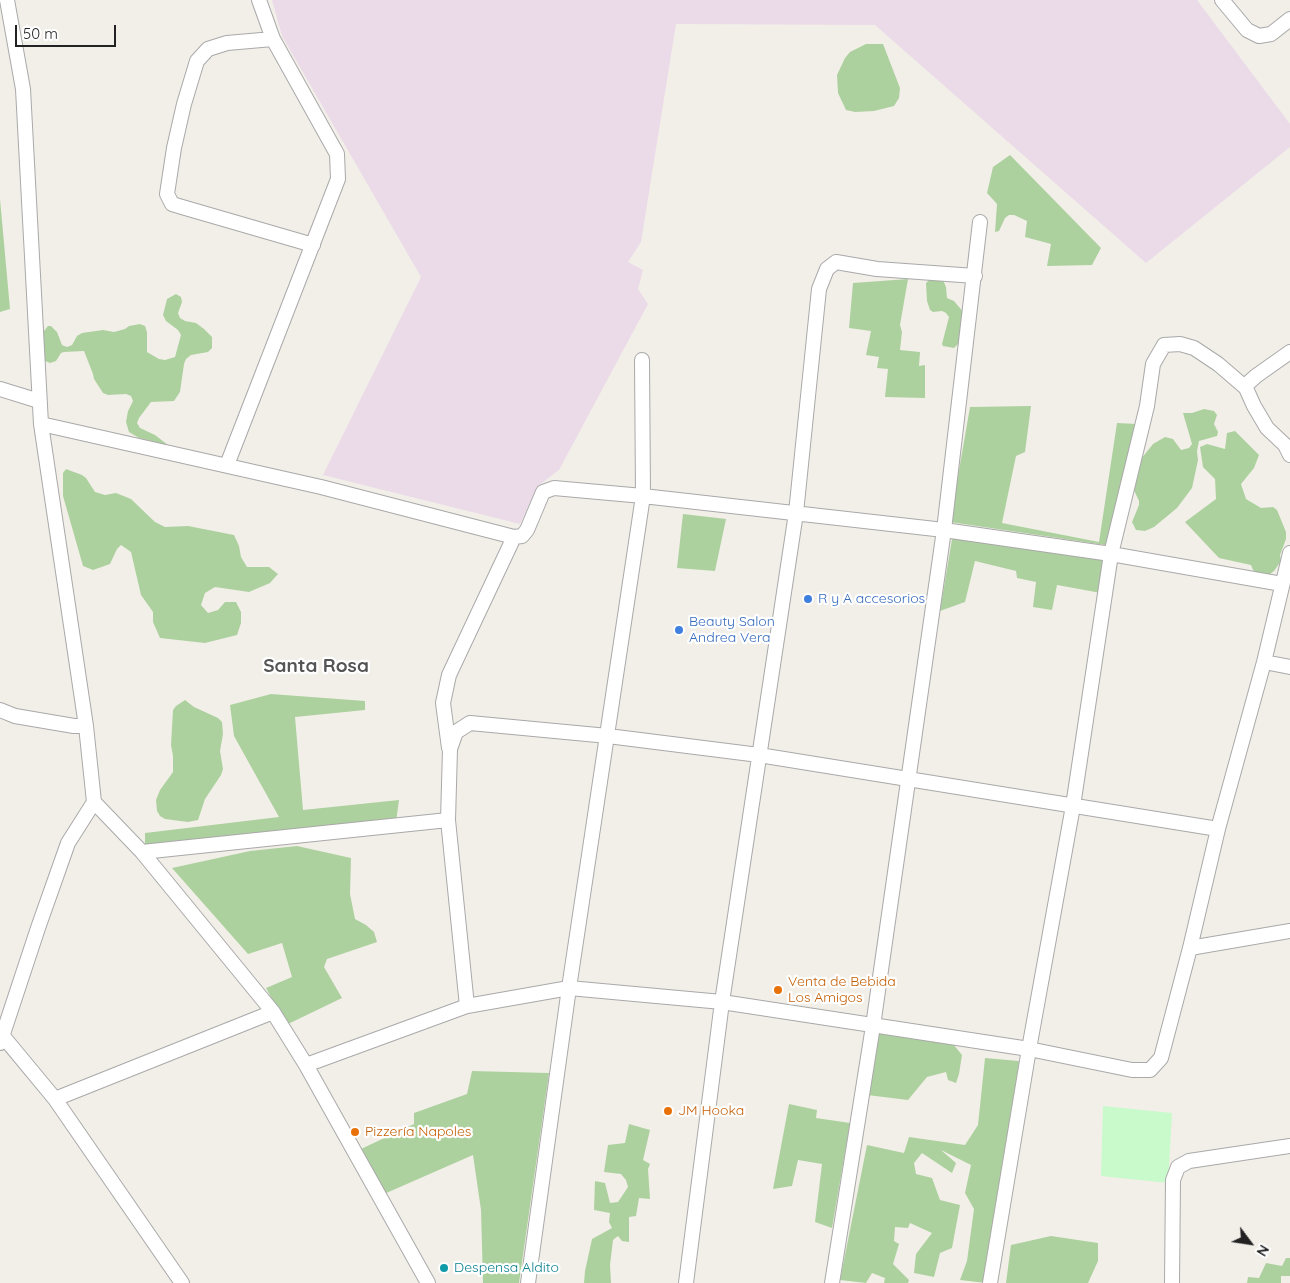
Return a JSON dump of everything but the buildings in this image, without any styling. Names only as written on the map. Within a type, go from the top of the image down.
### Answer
[{"type":"street","points":[[7,0],[22,89],[41,424],[86,726],[94,802],[142,852],[273,1012],[306,1065],[428,1283]]},
{"type":"street","points":[[227,465],[338,179],[337,154],[273,39],[259,0]]},
{"type":"street","points":[[1222,0],[1247,30],[1259,36],[1271,34],[1290,19]]},
{"type":"street","points":[[273,39],[227,43],[208,49],[197,61],[184,104],[174,148],[167,194],[172,204],[182,208],[313,245]]},
{"type":"street","points":[[832,1283],[873,1026],[944,530],[980,222]]},
{"type":"street","points":[[686,1283],[722,1002],[796,513],[819,289],[827,269],[836,262],[877,269],[975,276]]},
{"type":"street","points":[[990,1283],[1029,1049],[1073,806],[1111,554],[1147,406],[1153,364],[1164,345],[1180,344],[1194,348],[1218,364],[1246,388],[1267,428],[1285,444],[1290,455]]},
{"type":"street","points":[[1246,388],[1245,386],[1256,376],[1290,352]]},
{"type":"street","points":[[528,1283],[569,988],[643,496],[642,360]]},
{"type":"street","points":[[0,389],[39,401]]},
{"type":"street","points":[[41,424],[321,487],[514,537],[522,536],[527,530],[543,492],[554,488],[643,496],[944,530],[1111,554],[1282,584]]},
{"type":"street","points":[[467,1006],[448,820],[450,748],[443,703],[449,674],[514,537]]},
{"type":"street","points":[[306,1065],[467,1006],[569,988],[722,1002],[1029,1049],[1132,1070],[1150,1070],[1161,1058],[1190,948],[1218,829],[1264,662],[1290,553]]},
{"type":"street","points":[[1264,662],[1290,667]]},
{"type":"street","points":[[0,710],[15,716],[74,726],[86,726]]},
{"type":"street","points":[[450,748],[456,732],[470,723],[608,736],[759,755],[1218,829]]},
{"type":"street","points":[[94,802],[68,843],[1,1039],[55,1099],[182,1283]]},
{"type":"street","points":[[142,852],[448,820]]},
{"type":"street","points":[[1190,948],[1290,931]]},
{"type":"street","points":[[55,1099],[273,1012]]},
{"type":"street","points":[[1172,1283],[1173,1180],[1178,1167],[1189,1161],[1290,1146]]},
{"type":"shaded area","points":[[272,0],[1197,0],[1290,124],[1290,147],[1146,263],[875,25],[676,24],[641,242],[628,262],[643,270],[638,289],[648,304],[559,470],[538,486],[520,524],[323,475],[421,277],[282,36]]},
{"type":"green space","points":[[866,44],[883,44],[900,88],[899,98],[894,106],[874,111],[855,112],[846,110],[838,93],[837,75],[850,52]]},
{"type":"green space","points":[[1010,155],[1101,248],[1092,265],[1047,266],[1051,244],[1025,237],[1027,221],[1014,215],[1009,215],[1005,218],[999,231],[995,232],[997,204],[987,193],[993,167]]},
{"type":"green space","points":[[0,199],[10,309],[0,312]]},
{"type":"green space","points":[[908,279],[900,325],[902,332],[900,350],[920,352],[919,366],[925,365],[925,398],[885,397],[888,369],[877,368],[879,357],[866,355],[871,331],[849,328],[853,283]]},
{"type":"green space","points":[[929,280],[943,280],[946,287],[947,298],[954,301],[965,314],[963,339],[954,348],[943,346],[942,344],[949,317],[942,311],[933,312],[930,310],[927,301],[926,283]]},
{"type":"green space","points":[[176,294],[181,297],[182,302],[178,313],[180,318],[196,323],[204,329],[212,337],[212,348],[208,352],[191,355],[186,359],[180,392],[174,401],[151,402],[139,418],[137,423],[140,428],[155,435],[168,445],[139,438],[129,432],[126,422],[128,411],[133,401],[131,396],[103,393],[94,379],[84,351],[64,352],[61,353],[56,361],[50,363],[45,361],[43,353],[44,331],[48,326],[51,326],[57,332],[62,345],[67,347],[72,345],[77,336],[82,333],[103,330],[114,332],[140,324],[145,326],[147,332],[147,352],[159,359],[165,360],[175,357],[181,335],[178,330],[166,321],[163,315],[167,299]]},
{"type":"green space","points":[[1031,406],[1025,452],[1016,456],[1002,523],[1099,542],[1117,423],[1137,424],[1112,546],[950,522],[970,407]]},
{"type":"green space","points":[[1204,409],[1214,411],[1217,415],[1214,424],[1218,432],[1217,436],[1199,441],[1198,460],[1192,488],[1177,508],[1154,527],[1145,531],[1136,530],[1132,522],[1139,501],[1133,488],[1141,459],[1153,444],[1165,437],[1173,439],[1181,450],[1189,448],[1192,444],[1183,413],[1192,413]]},
{"type":"green space","points":[[1235,431],[1259,455],[1254,468],[1241,484],[1246,499],[1261,508],[1273,507],[1277,510],[1286,532],[1286,539],[1280,555],[1281,561],[1270,574],[1258,574],[1251,565],[1219,558],[1185,522],[1216,499],[1215,479],[1203,467],[1200,447],[1207,444],[1225,449],[1227,433]]},
{"type":"green space","points":[[66,469],[86,478],[95,492],[105,495],[116,493],[131,499],[155,522],[165,527],[188,526],[234,535],[241,557],[247,567],[269,567],[278,574],[270,583],[249,592],[215,587],[205,593],[201,605],[208,613],[218,610],[225,602],[236,602],[241,612],[241,623],[237,635],[205,643],[160,638],[153,622],[153,612],[141,595],[131,552],[121,545],[110,564],[93,570],[83,566],[63,496],[63,473]]},
{"type":"green space","points":[[683,514],[726,519],[715,571],[677,568]]},
{"type":"green space","points":[[953,533],[1108,554],[1101,593],[1057,585],[1052,610],[1033,607],[1036,582],[1017,578],[1016,571],[975,561],[965,602],[940,611]]},
{"type":"green space","points":[[271,694],[365,701],[365,710],[295,717],[303,810],[399,800],[396,822],[145,847],[145,833],[279,817],[234,736],[230,705]]},
{"type":"green space","points":[[185,700],[194,707],[218,718],[222,722],[223,734],[220,751],[223,769],[221,775],[205,799],[198,820],[188,822],[165,819],[160,816],[157,811],[156,800],[160,790],[173,772],[171,745],[173,710]]},
{"type":"green space","points":[[297,846],[351,858],[350,894],[355,919],[374,932],[377,942],[327,959],[324,967],[342,998],[286,1025],[266,988],[292,977],[282,943],[248,954],[172,868],[250,851]]},
{"type":"green space","points":[[875,1033],[953,1044],[962,1055],[956,1083],[948,1080],[946,1072],[927,1077],[908,1100],[867,1095]]},
{"type":"green space","points":[[985,1058],[1019,1061],[986,1283],[960,1280],[967,1261],[974,1209],[965,1193],[971,1165],[941,1150],[956,1163],[952,1173],[922,1153],[914,1163],[916,1174],[932,1178],[940,1200],[960,1205],[952,1248],[940,1253],[934,1277],[914,1273],[916,1254],[932,1233],[910,1223],[908,1228],[895,1227],[894,1241],[899,1244],[893,1264],[909,1280],[908,1283],[884,1283],[885,1278],[872,1273],[866,1283],[840,1280],[867,1145],[904,1153],[909,1137],[965,1145],[978,1125]]},
{"type":"green space","points":[[472,1071],[549,1073],[519,1283],[483,1283],[481,1210],[473,1155],[384,1194],[361,1149],[414,1124],[414,1113],[467,1094]]},
{"type":"green space","points":[[789,1104],[817,1110],[816,1118],[850,1123],[832,1228],[815,1222],[822,1164],[798,1160],[792,1186],[773,1189]]},
{"type":"green space","points":[[1103,1106],[1172,1113],[1168,1183],[1101,1176]]},
{"type":"green space","points":[[629,1124],[650,1130],[643,1160],[650,1164],[648,1169],[650,1199],[639,1198],[636,1216],[629,1217],[629,1242],[622,1241],[618,1236],[613,1240],[610,1265],[611,1283],[584,1283],[592,1239],[612,1228],[609,1222],[610,1213],[594,1210],[595,1181],[605,1183],[610,1203],[618,1202],[628,1187],[626,1180],[621,1174],[604,1172],[608,1145],[625,1143]]},
{"type":"green space","points":[[1051,1236],[1098,1243],[1098,1261],[1088,1283],[1006,1283],[1011,1245]]},
{"type":"green space","points":[[1286,1258],[1290,1258],[1290,1276],[1281,1276],[1281,1283],[1247,1283],[1248,1277],[1259,1278],[1266,1263],[1282,1266]]},
{"type":"place","name":"R y A accesorios","points":[[808,599]]},
{"type":"place","name":"Beauty Salon Andrea Vera","points":[[679,630]]},
{"type":"place","name":"Venta de Bebida Los Amigos","points":[[778,990]]},
{"type":"place","name":"JM Hooka","points":[[668,1111]]},
{"type":"place","name":"Pizzería Napoles","points":[[355,1132]]},
{"type":"place","name":"Despensa Aldito","points":[[444,1268]]},
{"type":"district","name":"Santa Rosa","points":[[316,666]]}]
